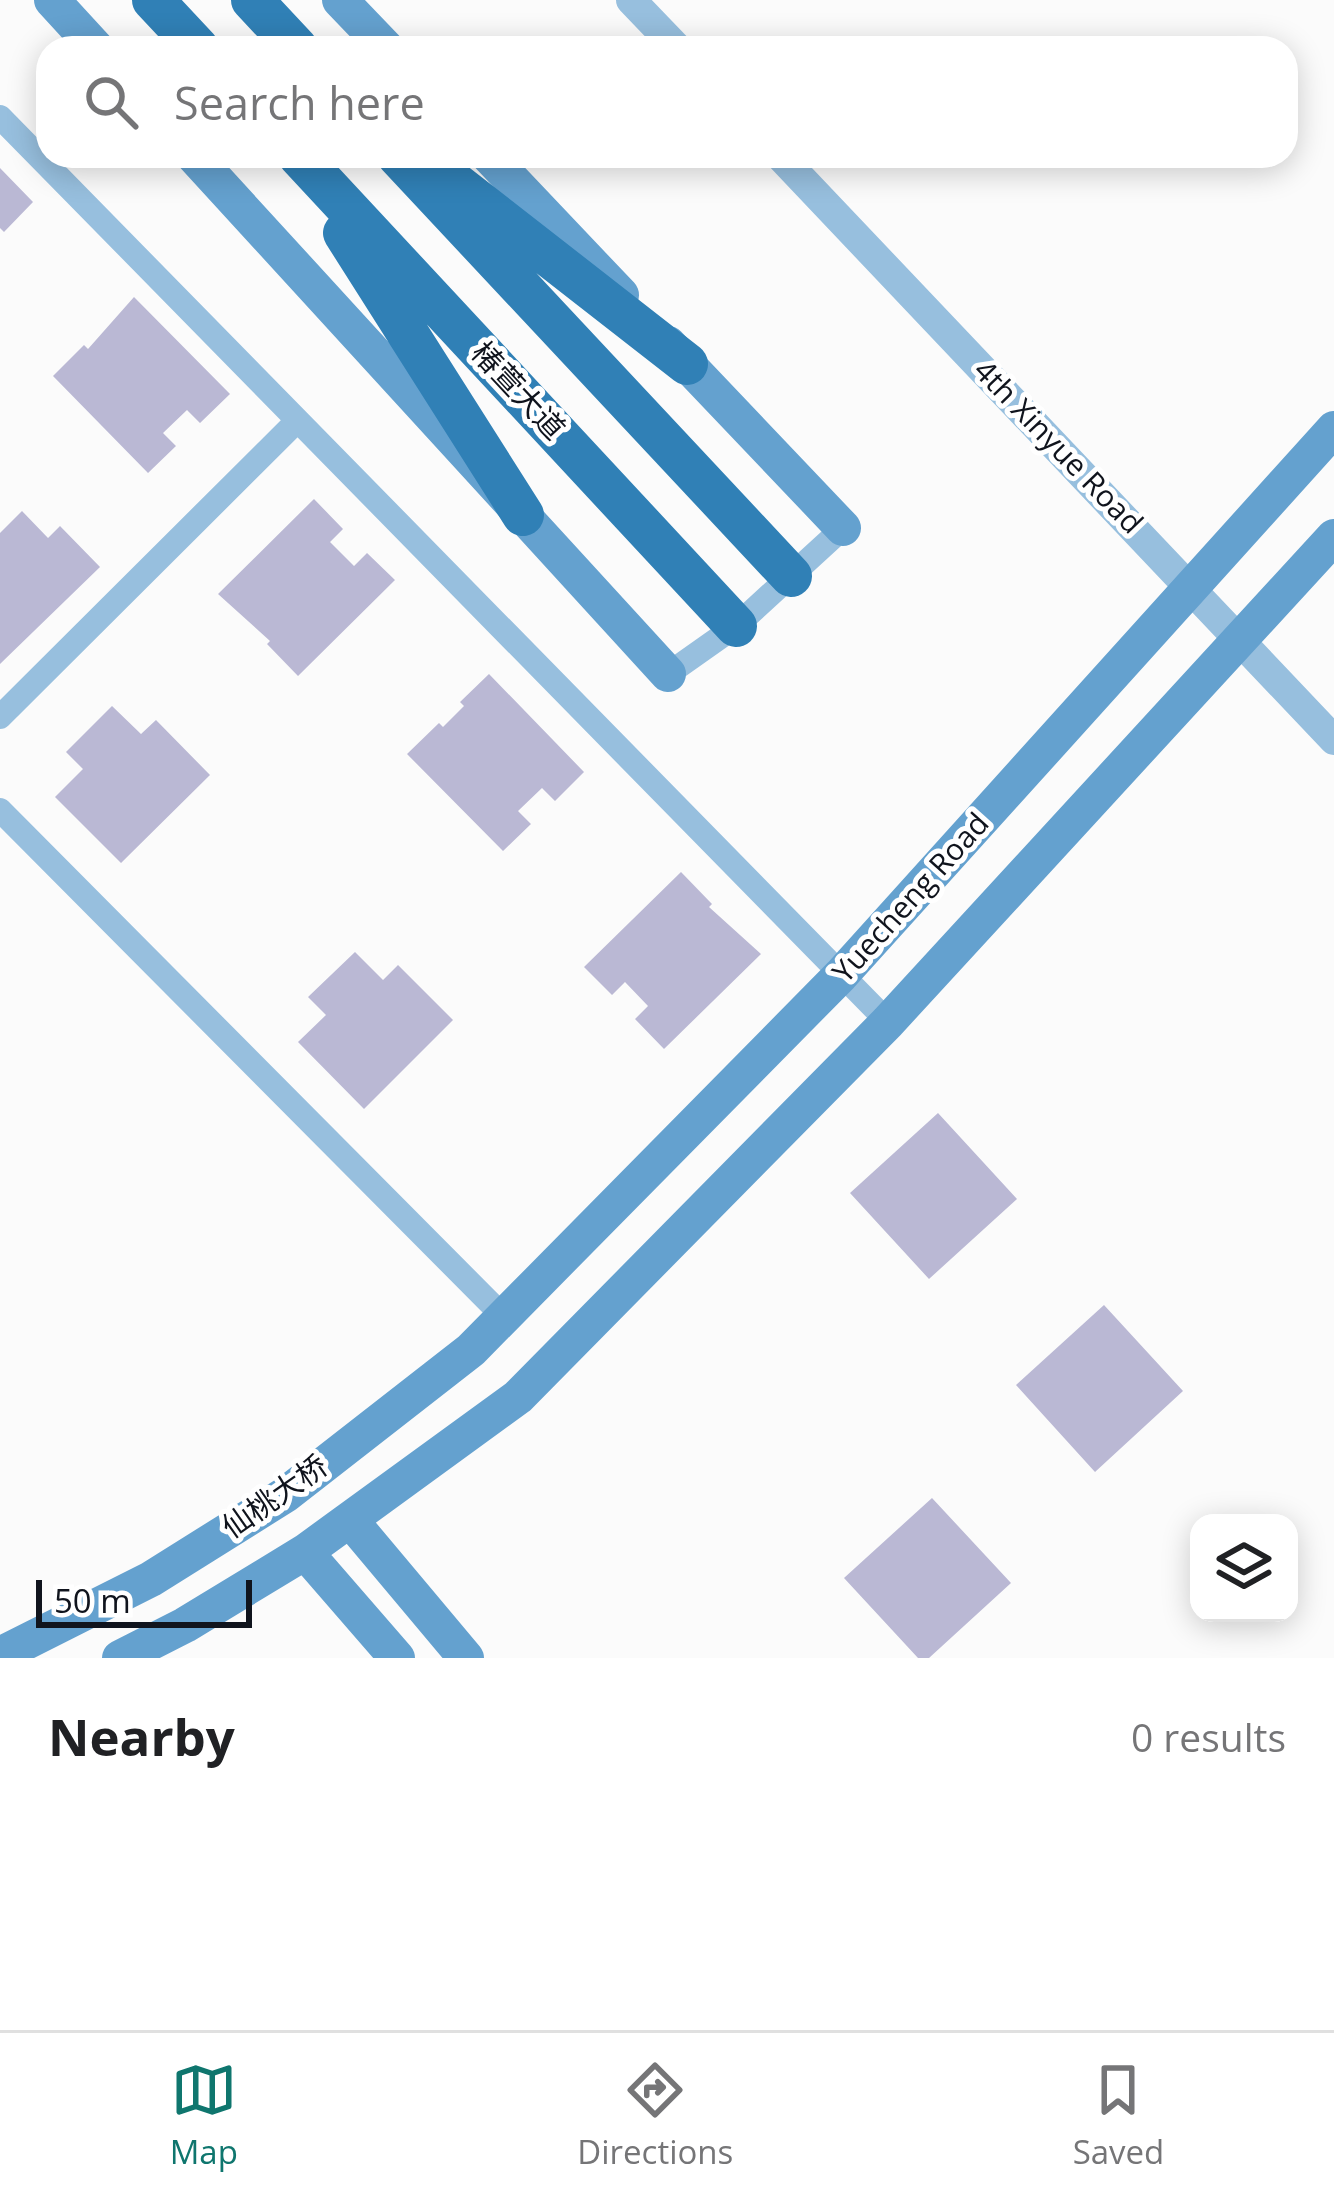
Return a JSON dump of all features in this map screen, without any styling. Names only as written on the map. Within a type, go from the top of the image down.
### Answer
[{"type":"highway","points":[[153,0],[187,36]]},
{"type":"highway","points":[[253,0],[286,36]]},
{"type":"highway","points":[[305,168],[523,515]]},
{"type":"highway","name":"椿萱大道","points":[[308,168],[736,626]]},
{"type":"highway","points":[[409,168],[791,576]]},
{"type":"highway","points":[[435,168],[687,364]]},
{"type":"main road","points":[[52,0],[85,36]]},
{"type":"main road","points":[[340,0],[374,36]]},
{"type":"main road","points":[[205,168],[668,674]]},
{"type":"main road","points":[[500,168],[843,528]]},
{"type":"main road","name":"Yuecheng Road","points":[[471,1350],[842,975],[1334,429]]},
{"type":"main road","points":[[888,1022],[1334,537]]},
{"type":"main road","name":"仙桃大桥","points":[[120,1658],[305,1552],[518,1397],[888,1022]]},
{"type":"main road","name":"仙桃大桥","points":[[0,1655],[151,1579],[285,1495],[471,1350]]},
{"type":"main road","points":[[350,1521],[466,1658]]},
{"type":"main road","points":[[305,1552],[397,1658]]},
{"type":"street","points":[[632,0],[666,36]]},
{"type":"street","points":[[0,117],[36,154]]},
{"type":"street","points":[[50,168],[888,1022]]},
{"type":"street","name":"4th Xinyue Road","points":[[791,168],[1334,740]]},
{"type":"street","points":[[0,717],[297,421]]},
{"type":"street","points":[[668,674],[736,626],[843,528]]},
{"type":"street","points":[[0,810],[505,1318]]},
{"type":"building","points":[[0,168],[33,202],[4,232],[0,228]]},
{"type":"building","points":[[134,297],[230,394],[200,423],[187,410],[163,433],[176,446],[148,473],[53,376],[84,345],[88,349]]},
{"type":"building","points":[[314,499],[343,529],[330,542],[354,566],[367,553],[395,580],[298,676],[267,644],[270,641],[218,594]]},
{"type":"building","points":[[22,511],[48,538],[60,526],[100,567],[0,664],[0,533]]},
{"type":"building","points":[[489,674],[584,772],[555,801],[542,788],[518,811],[531,824],[503,851],[407,754],[439,723],[443,727]]},
{"type":"building","points":[[112,706],[141,734],[156,720],[210,775],[121,863],[55,797],[83,769],[66,752]]},
{"type":"building","points":[[681,872],[712,904],[709,907],[761,954],[664,1049],[635,1019],[648,1006],[625,982],[612,995],[584,967]]},
{"type":"building","points":[[355,952],[383,980],[398,965],[453,1020],[364,1109],[298,1042],[326,1015],[308,997]]},
{"type":"building","points":[[938,1113],[1017,1199],[929,1279],[850,1193]]},
{"type":"building","points":[[1104,1305],[1183,1391],[1095,1472],[1016,1385]]},
{"type":"building","points":[[932,1498],[1011,1583],[929,1658],[918,1658],[844,1578]]}]
